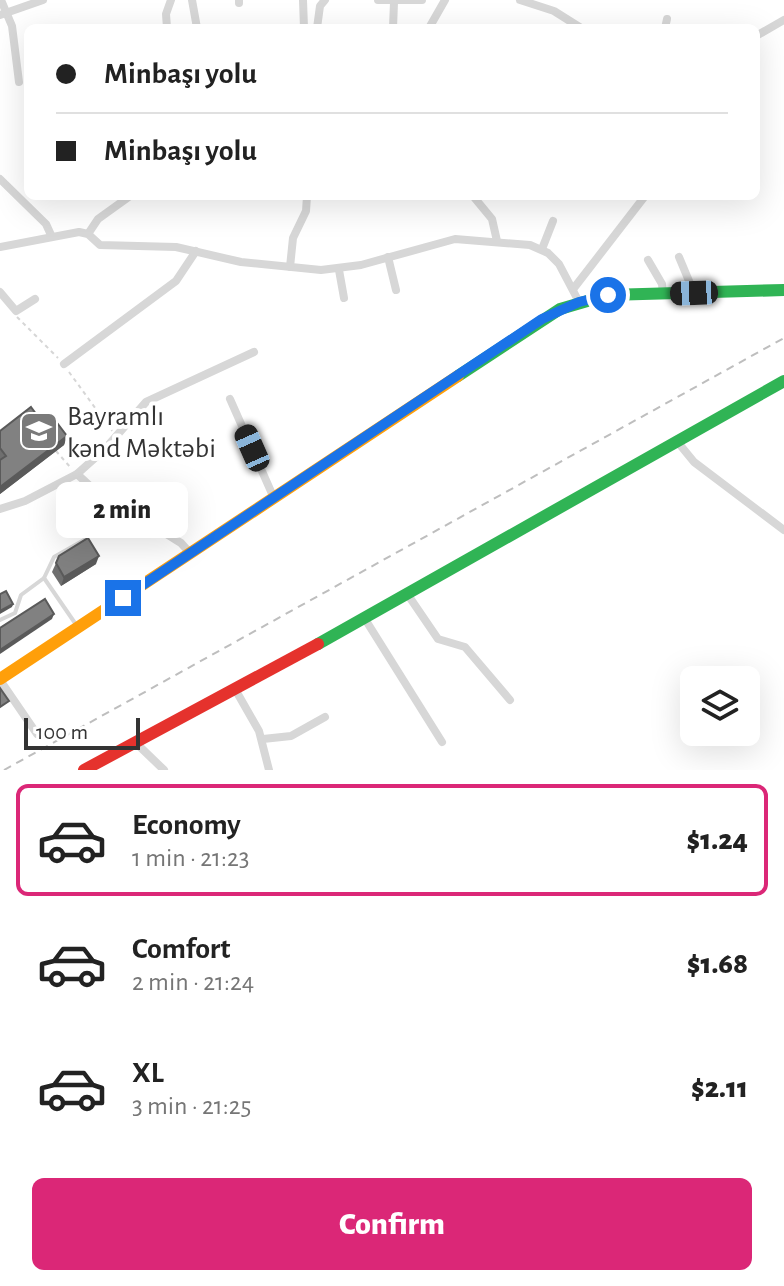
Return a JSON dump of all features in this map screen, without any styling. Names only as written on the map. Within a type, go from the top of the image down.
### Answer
[{"type":"street","points":[[1,0],[19,82]]},
{"type":"street","points":[[4,14],[43,0]]},
{"type":"street","points":[[167,24],[166,14],[171,0]]},
{"type":"street","points":[[192,0],[196,24]]},
{"type":"street","points":[[303,0],[304,24]]},
{"type":"street","points":[[318,24],[320,6],[325,0]]},
{"type":"street","points":[[378,0],[422,0]]},
{"type":"street","points":[[431,24],[445,0]]},
{"type":"street","points":[[520,0],[554,11],[575,24]]},
{"type":"street","points":[[393,24],[394,2]]},
{"type":"street","points":[[760,34],[784,20]]},
{"type":"street","points":[[0,179],[46,224],[51,235]]},
{"type":"street","points":[[88,234],[98,219],[124,200]]},
{"type":"street","points":[[290,267],[293,238],[306,211],[307,200]]},
{"type":"street","points":[[476,200],[492,219],[497,241]]},
{"type":"street","points":[[574,288],[642,200]]},
{"type":"street","points":[[542,249],[553,221]]},
{"type":"street","points":[[0,247],[51,235],[88,234],[100,245],[196,251],[241,262],[339,270],[455,239],[497,241],[542,249],[559,264],[579,302]]},
{"type":"street","points":[[64,364],[176,281],[190,265],[196,251]]},
{"type":"street","points":[[388,257],[396,290]]},
{"type":"street","points":[[679,257],[694,293]]},
{"type":"street","points":[[648,260],[662,284],[663,294]]},
{"type":"street","points":[[339,270],[344,298]]},
{"type":"street","points":[[37,734],[0,679],[542,319],[579,302],[608,295],[784,290]]},
{"type":"street","points":[[0,292],[16,311],[35,299]]},
{"type":"street","points":[[0,509],[25,501],[77,474],[146,402],[254,352]]},
{"type":"street","points":[[84,770],[365,619],[784,381]]},
{"type":"street","points":[[230,399],[273,496]]},
{"type":"street","points":[[676,440],[694,462],[784,530]]},
{"type":"street","points":[[77,474],[91,487],[181,543],[190,553]]},
{"type":"street","points":[[408,595],[438,639],[465,647],[510,700]]},
{"type":"street","points":[[365,619],[442,742]]},
{"type":"street","points":[[235,689],[263,739],[269,770]]},
{"type":"street","points":[[263,739],[291,736],[325,717]]},
{"type":"street","points":[[136,743],[164,770]]},
{"type":"lane","points":[[0,620],[15,613],[21,595],[44,578],[54,557],[84,540]]},
{"type":"lane","points":[[44,578],[78,628]]},
{"type":"path","points":[[16,311],[33,336],[64,364],[105,424],[117,435]]},
{"type":"path","points":[[56,451],[77,474]]},
{"type":"building","points":[[31,407],[45,426],[54,419],[67,436],[0,487],[0,460],[6,456],[0,448],[0,431]]},
{"type":"building","points":[[88,538],[99,556],[64,577],[56,563],[59,556]]},
{"type":"building","points":[[6,591],[13,604],[0,611],[0,594]]},
{"type":"building","points":[[45,599],[54,614],[0,650],[0,628]]},
{"type":"building","points":[[0,688],[9,701],[0,707]]},
{"type":"railway","points":[[4,770],[784,338]]},
{"type":"traffic: fast","points":[[458,376],[560,309],[608,295],[784,290]]},
{"type":"traffic: fast","points":[[318,644],[784,381]]},
{"type":"traffic: slow","points":[[0,679],[458,376]]},
{"type":"traffic: jam","points":[[84,770],[318,644]]},
{"type":"place","name":"Bayramlı kənd Məktəbi","points":[[39,431]]},
{"type":"route","points":[[123,598],[542,319],[579,302],[608,295]]}]
